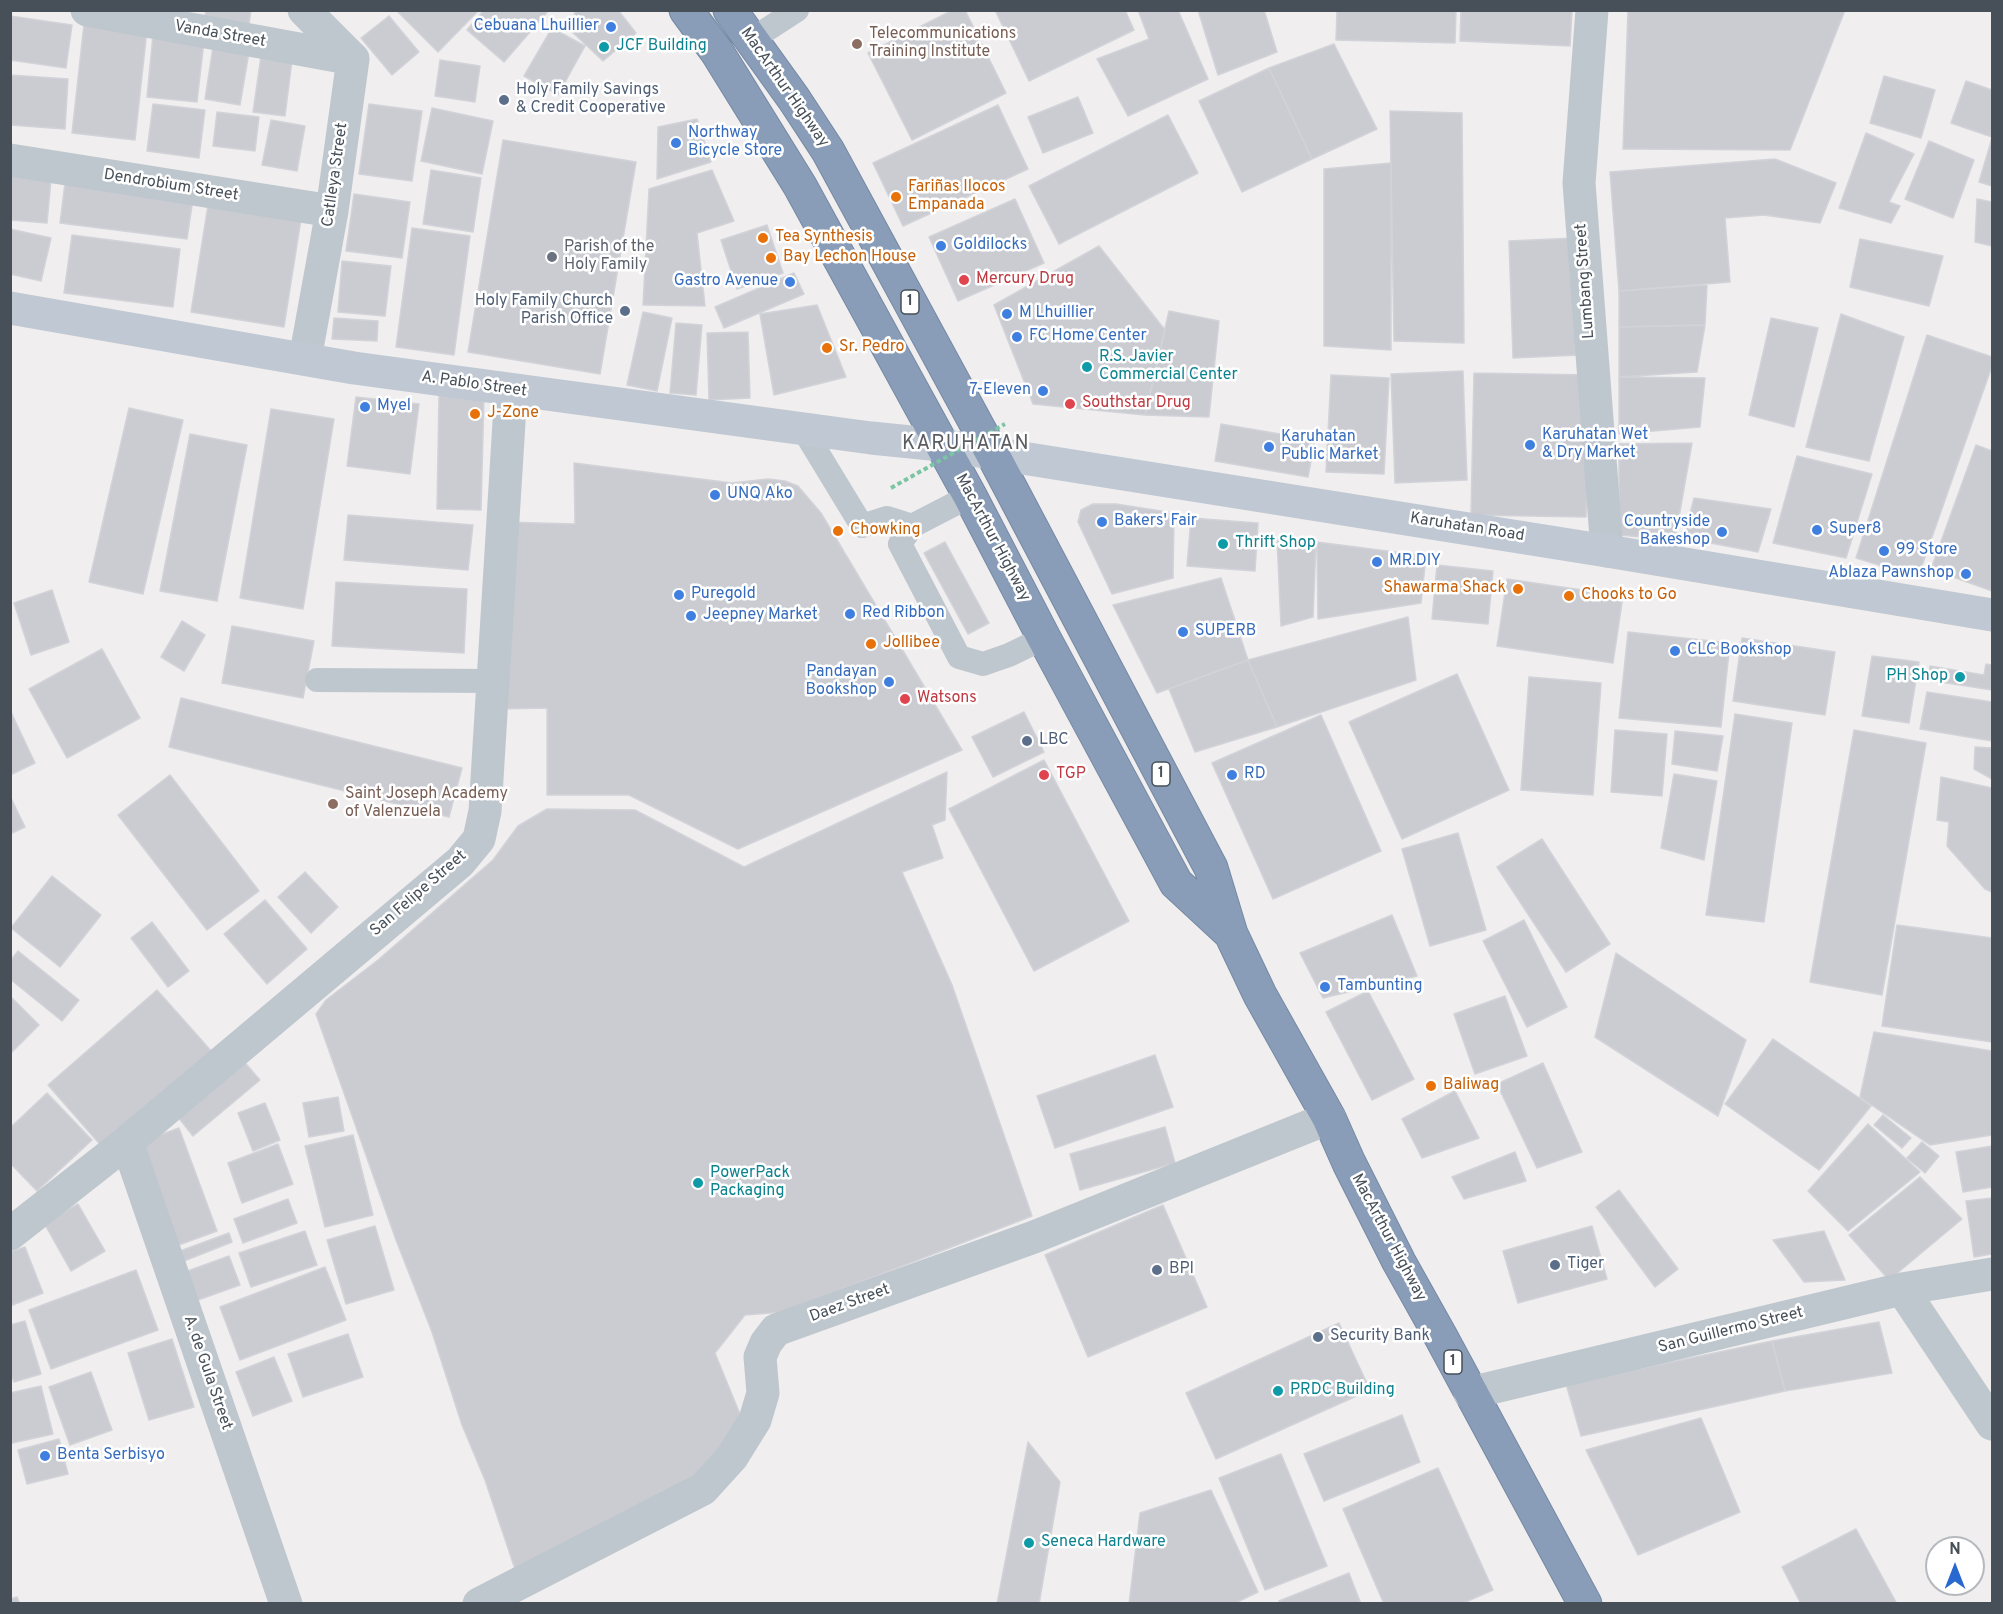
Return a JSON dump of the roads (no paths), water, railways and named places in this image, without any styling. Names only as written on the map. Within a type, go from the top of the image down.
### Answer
[{"type":"highway","name":"MacArthur Highway","points":[[686,10],[717,52],[800,186],[970,496],[1176,883],[1232,934]]},
{"type":"highway","name":"MacArthur Highway","points":[[730,10],[828,151],[992,453],[1211,868],[1232,934],[1260,995],[1329,1118],[1399,1262],[1585,1604]]},
{"type":"main road","name":"A. Pablo Street","points":[[10,308],[305,359],[511,390],[894,441],[941,445]]},
{"type":"main road","name":"Karuhatan Road","points":[[941,445],[1992,615]]},
{"type":"street","name":"Vanda Street","points":[[87,10],[353,59]]},
{"type":"street","points":[[304,10],[353,59]]},
{"type":"street","name":"Lumbang Street","points":[[1592,10],[1579,183],[1607,551]]},
{"type":"street","name":"Catlleya Street","points":[[305,359],[332,211],[353,59]]},
{"type":"street","name":"Dendrobium Street","points":[[10,160],[332,211]]},
{"type":"street","name":"San Felipe Street","points":[[10,1234],[127,1142],[460,862],[479,839],[485,811],[511,390]]},
{"type":"street","name":"Daez Street","points":[[479,1604],[703,1489],[732,1456],[755,1420],[763,1394],[760,1357],[766,1343],[776,1330],[1034,1238],[1329,1118]]},
{"type":"street","name":"A. de Gula Street","points":[[127,1142],[286,1604]]},
{"type":"street","name":"San Guillermo Street","points":[[1470,1393],[1902,1290],[1992,1274]]},
{"type":"street","points":[[1902,1290],[1992,1424]]},
{"type":"lane","points":[[751,40],[797,10]]},
{"type":"lane","points":[[803,429],[862,526],[887,518],[912,526]]},
{"type":"lane","points":[[970,496],[912,526],[900,544],[959,657],[983,664],[1009,655],[1044,638]]},
{"type":"lane","points":[[317,680],[494,681]]},
{"type":"place","name":"Cebuana Lhuillier","points":[[611,27]]},
{"type":"place","name":"Telecommunications Training Institute","points":[[857,44]]},
{"type":"place","name":"JCF Building","points":[[604,47]]},
{"type":"place","name":"Holy Family Savings & Credit Cooperative","points":[[504,100]]},
{"type":"place","name":"Northway Bicycle Store","points":[[676,143]]},
{"type":"place","name":"Fariñas Ilocos Empanada","points":[[896,197]]},
{"type":"place","name":"Tea Synthesis","points":[[763,238]]},
{"type":"place","name":"Goldilocks","points":[[941,246]]},
{"type":"place","name":"Parish of the Holy Family","points":[[552,257]]},
{"type":"place","name":"Bay Lechon House","points":[[771,258]]},
{"type":"place","name":"Mercury Drug","points":[[964,280]]},
{"type":"place","name":"Gastro Avenue","points":[[790,282]]},
{"type":"place","name":"Holy Family Church Parish Office","points":[[625,311]]},
{"type":"place","name":"M Lhuillier","points":[[1007,314]]},
{"type":"place","name":"FC Home Center","points":[[1017,337]]},
{"type":"place","name":"Sr. Pedro","points":[[827,348]]},
{"type":"place","name":"R.S. Javier Commercial Center","points":[[1087,367]]},
{"type":"place","name":"7-Eleven","points":[[1043,391]]},
{"type":"place","name":"Southstar Drug","points":[[1070,404]]},
{"type":"place","name":"Myel","points":[[365,407]]},
{"type":"place","name":"J-Zone","points":[[475,414]]},
{"type":"place","name":"Karuhatan Wet & Dry Market","points":[[1530,445]]},
{"type":"place","name":"Karuhatan Public Market","points":[[1269,447]]},
{"type":"place","name":"UNQ Ako","points":[[715,495]]},
{"type":"place","name":"Bakers' Fair","points":[[1102,522]]},
{"type":"place","name":"Super8","points":[[1817,530]]},
{"type":"place","name":"Chowking","points":[[838,531]]},
{"type":"place","name":"Countryside Bakeshop","points":[[1722,532]]},
{"type":"place","name":"Thrift Shop","points":[[1223,544]]},
{"type":"place","name":"99 Store","points":[[1884,551]]},
{"type":"place","name":"MR.DIY","points":[[1377,562]]},
{"type":"place","name":"Ablaza Pawnshop","points":[[1966,574]]},
{"type":"place","name":"Shawarma Shack","points":[[1518,589]]},
{"type":"place","name":"Puregold","points":[[679,595]]},
{"type":"place","name":"Chooks to Go","points":[[1569,596]]},
{"type":"place","name":"Red Ribbon","points":[[850,614]]},
{"type":"place","name":"Jeepney Market","points":[[691,616]]},
{"type":"place","name":"SUPERB","points":[[1183,632]]},
{"type":"place","name":"Jollibee","points":[[871,644]]},
{"type":"place","name":"CLC Bookshop","points":[[1675,651]]},
{"type":"place","name":"PH Shop","points":[[1960,677]]},
{"type":"place","name":"Pandayan Bookshop","points":[[889,682]]},
{"type":"place","name":"Watsons","points":[[905,699]]},
{"type":"place","name":"LBC","points":[[1027,741]]},
{"type":"place","name":"TGP","points":[[1044,775]]},
{"type":"place","name":"RD","points":[[1232,775]]},
{"type":"place","name":"Saint Joseph Academy of Valenzuela","points":[[333,804]]},
{"type":"place","name":"Tambunting","points":[[1325,987]]},
{"type":"place","name":"Baliwag","points":[[1431,1086]]},
{"type":"place","name":"PowerPack Packaging","points":[[698,1183]]},
{"type":"place","name":"Tiger","points":[[1555,1265]]},
{"type":"place","name":"BPI","points":[[1157,1270]]},
{"type":"place","name":"Security Bank","points":[[1318,1337]]},
{"type":"place","name":"PRDC Building","points":[[1278,1391]]},
{"type":"place","name":"Benta Serbisyo","points":[[45,1456]]},
{"type":"place","name":"Seneca Hardware","points":[[1029,1543]]},
{"type":"district","name":"KARUHATAN","points":[[966,445]]}]
